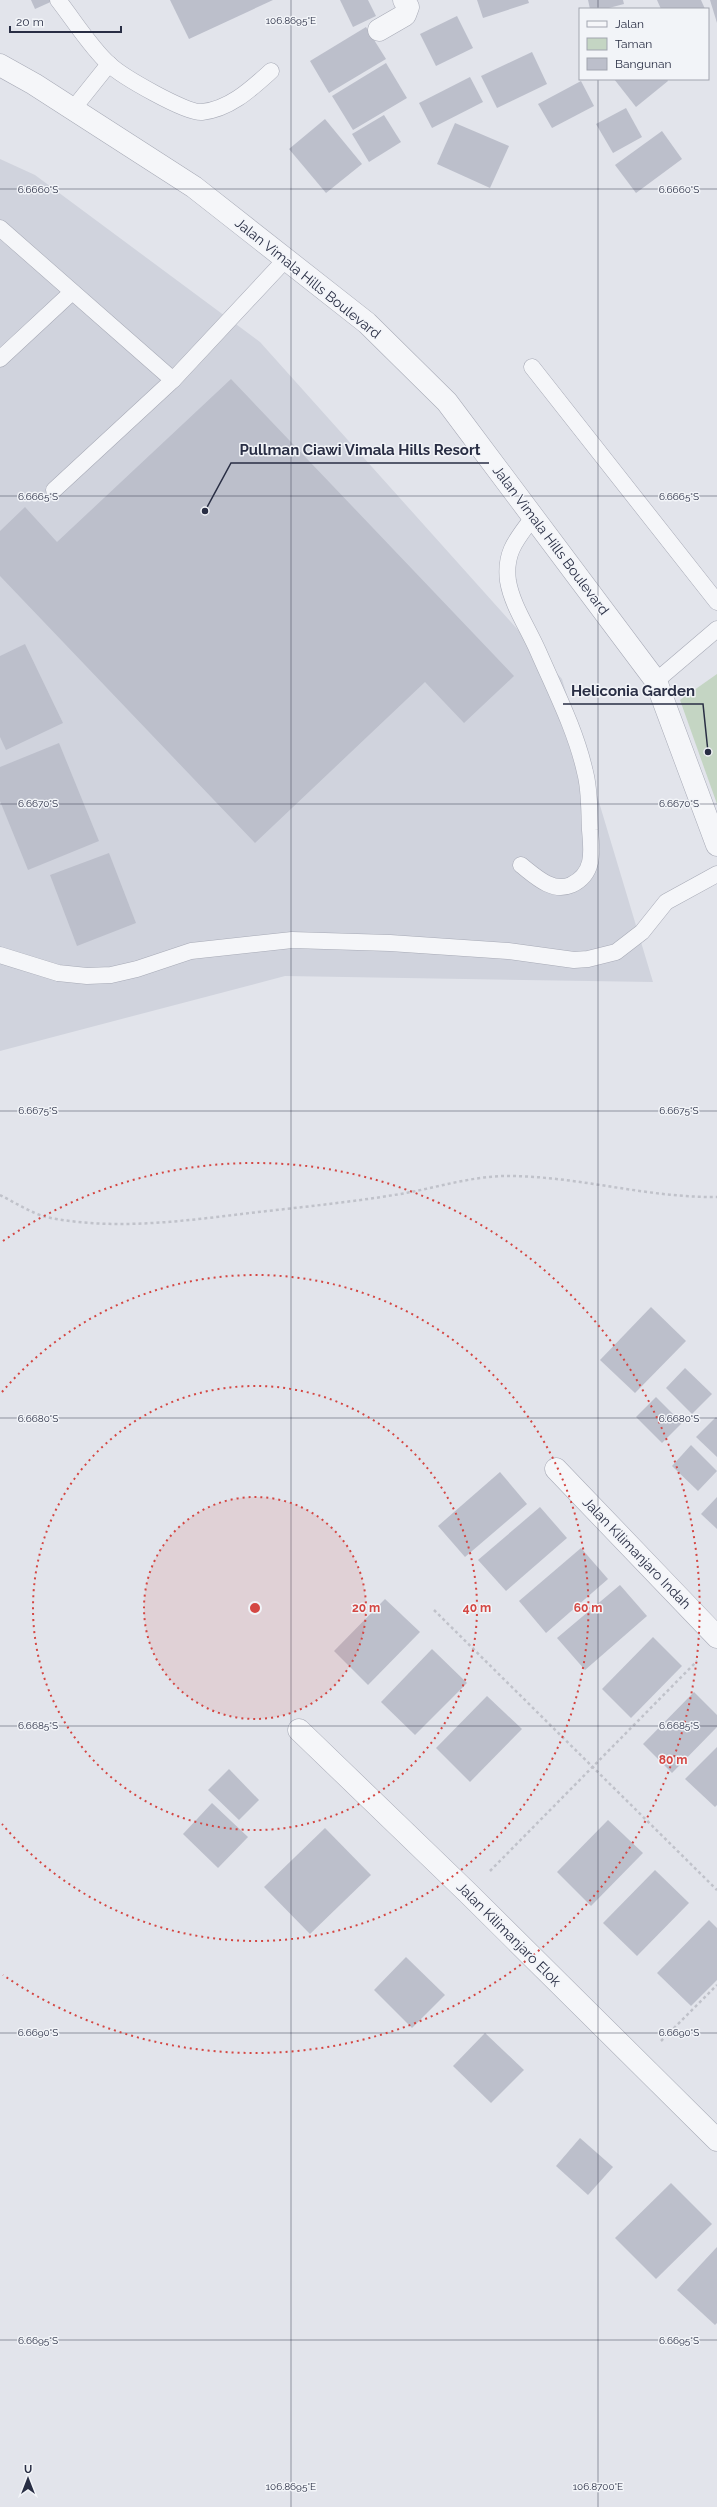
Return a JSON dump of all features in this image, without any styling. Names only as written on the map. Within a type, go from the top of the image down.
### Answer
[{"type":"street","points":[[379,30],[405,15],[408,7],[404,0]]},
{"type":"street","name":"Jalan Vimala Hills Boulevard","points":[[0,65],[73,109],[194,187],[367,323],[447,402],[534,516],[656,681],[717,845]]},
{"type":"street","name":"Jalan Kilimanjaro Indah","points":[[556,1469],[717,1637]]},
{"type":"street","name":"Jalan Kilimanjaro Elok","points":[[299,1730],[468,1893],[717,2140]]},
{"type":"lane","points":[[58,0],[109,64],[160,97],[200,113],[223,108],[253,88],[271,71]]},
{"type":"lane","points":[[73,109],[109,64]]},
{"type":"lane","points":[[0,228],[71,293],[173,380]]},
{"type":"lane","points":[[54,490],[173,380],[286,259]]},
{"type":"lane","points":[[0,359],[71,293]]},
{"type":"lane","points":[[532,367],[717,602]]},
{"type":"lane","points":[[521,865],[546,884],[559,887],[570,885],[580,880],[588,872],[591,848],[586,774],[578,746],[538,650],[513,597],[508,581],[508,555],[534,516]]},
{"type":"lane","points":[[656,681],[717,629]]},
{"type":"lane","points":[[0,955],[58,973],[87,976],[111,975],[136,969],[191,951],[292,940],[390,943],[508,951],[574,960],[588,959],[616,952],[642,932],[666,902],[717,874]]},
{"type":"path","points":[[0,1195],[44,1216],[67,1220],[138,1224],[294,1208],[406,1193],[457,1181],[502,1176],[550,1179],[686,1198],[717,1197]]},
{"type":"path","points":[[434,1610],[717,1890]]},
{"type":"path","points":[[468,1893],[701,1657]]},
{"type":"path","points":[[639,2064],[717,1985]]},
{"type":"shaded area","points":[[0,159],[35,175],[260,342],[562,679],[653,982],[285,976],[0,1051]]},
{"type":"green space","points":[[717,674],[717,804],[680,700]]},
{"type":"building","points":[[31,0],[55,0],[35,9]]},
{"type":"building","points":[[170,0],[273,0],[189,39]]},
{"type":"building","points":[[340,0],[368,0],[376,16],[353,27]]},
{"type":"building","points":[[477,0],[528,0],[529,3],[483,18]]},
{"type":"building","points":[[588,0],[623,0],[624,4],[609,8],[590,8]]},
{"type":"building","points":[[657,0],[701,0],[705,8],[661,8]]},
{"type":"building","points":[[710,0],[717,0],[717,23]]},
{"type":"building","points":[[457,16],[473,48],[436,66],[420,34]]},
{"type":"building","points":[[366,27],[386,59],[329,93],[310,61]]},
{"type":"building","points":[[532,52],[547,84],[497,108],[481,76]]},
{"type":"building","points":[[386,63],[407,98],[353,130],[332,96]]},
{"type":"building","points":[[470,77],[483,102],[432,128],[419,103]]},
{"type":"building","points":[[615,80],[668,80],[668,81],[636,107]]},
{"type":"building","points":[[581,81],[594,106],[552,128],[538,104]]},
{"type":"building","points":[[626,108],[642,137],[613,153],[596,124]]},
{"type":"building","points":[[384,115],[401,142],[369,162],[352,134]]},
{"type":"building","points":[[325,119],[362,164],[326,193],[289,149]]},
{"type":"building","points":[[455,123],[509,146],[490,188],[437,164]]},
{"type":"building","points":[[662,131],[682,159],[636,193],[615,165]]},
{"type":"building","points":[[231,379],[514,676],[464,723],[425,682],[255,843],[0,576],[0,531],[25,507],[57,542]]},
{"type":"building","points":[[25,644],[63,723],[6,750],[0,737],[0,656]]},
{"type":"building","points":[[59,743],[99,841],[28,870],[0,801],[0,767]]},
{"type":"building","points":[[109,853],[136,923],[77,946],[50,875]]},
{"type":"building","points":[[651,1307],[686,1341],[635,1393],[600,1360]]},
{"type":"building","points":[[685,1368],[712,1394],[692,1414],[666,1388]]},
{"type":"building","points":[[656,1397],[682,1423],[662,1443],[636,1417]]},
{"type":"building","points":[[716,1417],[717,1418],[717,1457],[696,1437]]},
{"type":"building","points":[[691,1445],[717,1471],[698,1491],[672,1466]]},
{"type":"building","points":[[500,1472],[527,1504],[465,1557],[438,1526]]},
{"type":"building","points":[[717,1497],[717,1529],[701,1514]]},
{"type":"building","points":[[540,1507],[567,1538],[506,1591],[478,1560]]},
{"type":"building","points":[[581,1548],[608,1579],[546,1633],[519,1601]]},
{"type":"building","points":[[620,1585],[647,1616],[585,1670],[557,1638]]},
{"type":"building","points":[[385,1599],[420,1632],[368,1685],[334,1651]]},
{"type":"building","points":[[653,1637],[682,1666],[631,1718],[602,1689]]},
{"type":"building","points":[[432,1649],[467,1683],[415,1735],[381,1702]]},
{"type":"building","points":[[694,1692],[717,1715],[717,1727],[672,1773],[643,1744]]},
{"type":"building","points":[[487,1696],[522,1729],[470,1782],[436,1748]]},
{"type":"building","points":[[717,1747],[717,1805],[715,1807],[685,1779]]},
{"type":"building","points":[[229,1769],[259,1800],[239,1820],[208,1790]]},
{"type":"building","points":[[212,1803],[248,1837],[218,1868],[183,1834]]},
{"type":"building","points":[[608,1820],[643,1853],[591,1906],[557,1872]]},
{"type":"building","points":[[325,1828],[371,1875],[310,1934],[264,1887]]},
{"type":"building","points":[[655,1870],[689,1903],[637,1956],[603,1923]]},
{"type":"building","points":[[709,1920],[717,1928],[717,1980],[691,2006],[657,1973]]},
{"type":"building","points":[[406,1957],[445,1995],[412,2028],[374,1990]]},
{"type":"building","points":[[485,2033],[524,2070],[491,2103],[453,2066]]},
{"type":"building","points":[[580,2138],[613,2167],[588,2195],[556,2166]]},
{"type":"building","points":[[671,2183],[712,2224],[656,2279],[615,2238]]},
{"type":"building","points":[[717,2247],[717,2323],[715,2325],[677,2290]]},
{"type":"place","name":"Pullman Ciawi Vimala Hills Resort","points":[[205,511]]},
{"type":"place","name":"Heliconia Garden","points":[[708,752]]}]
